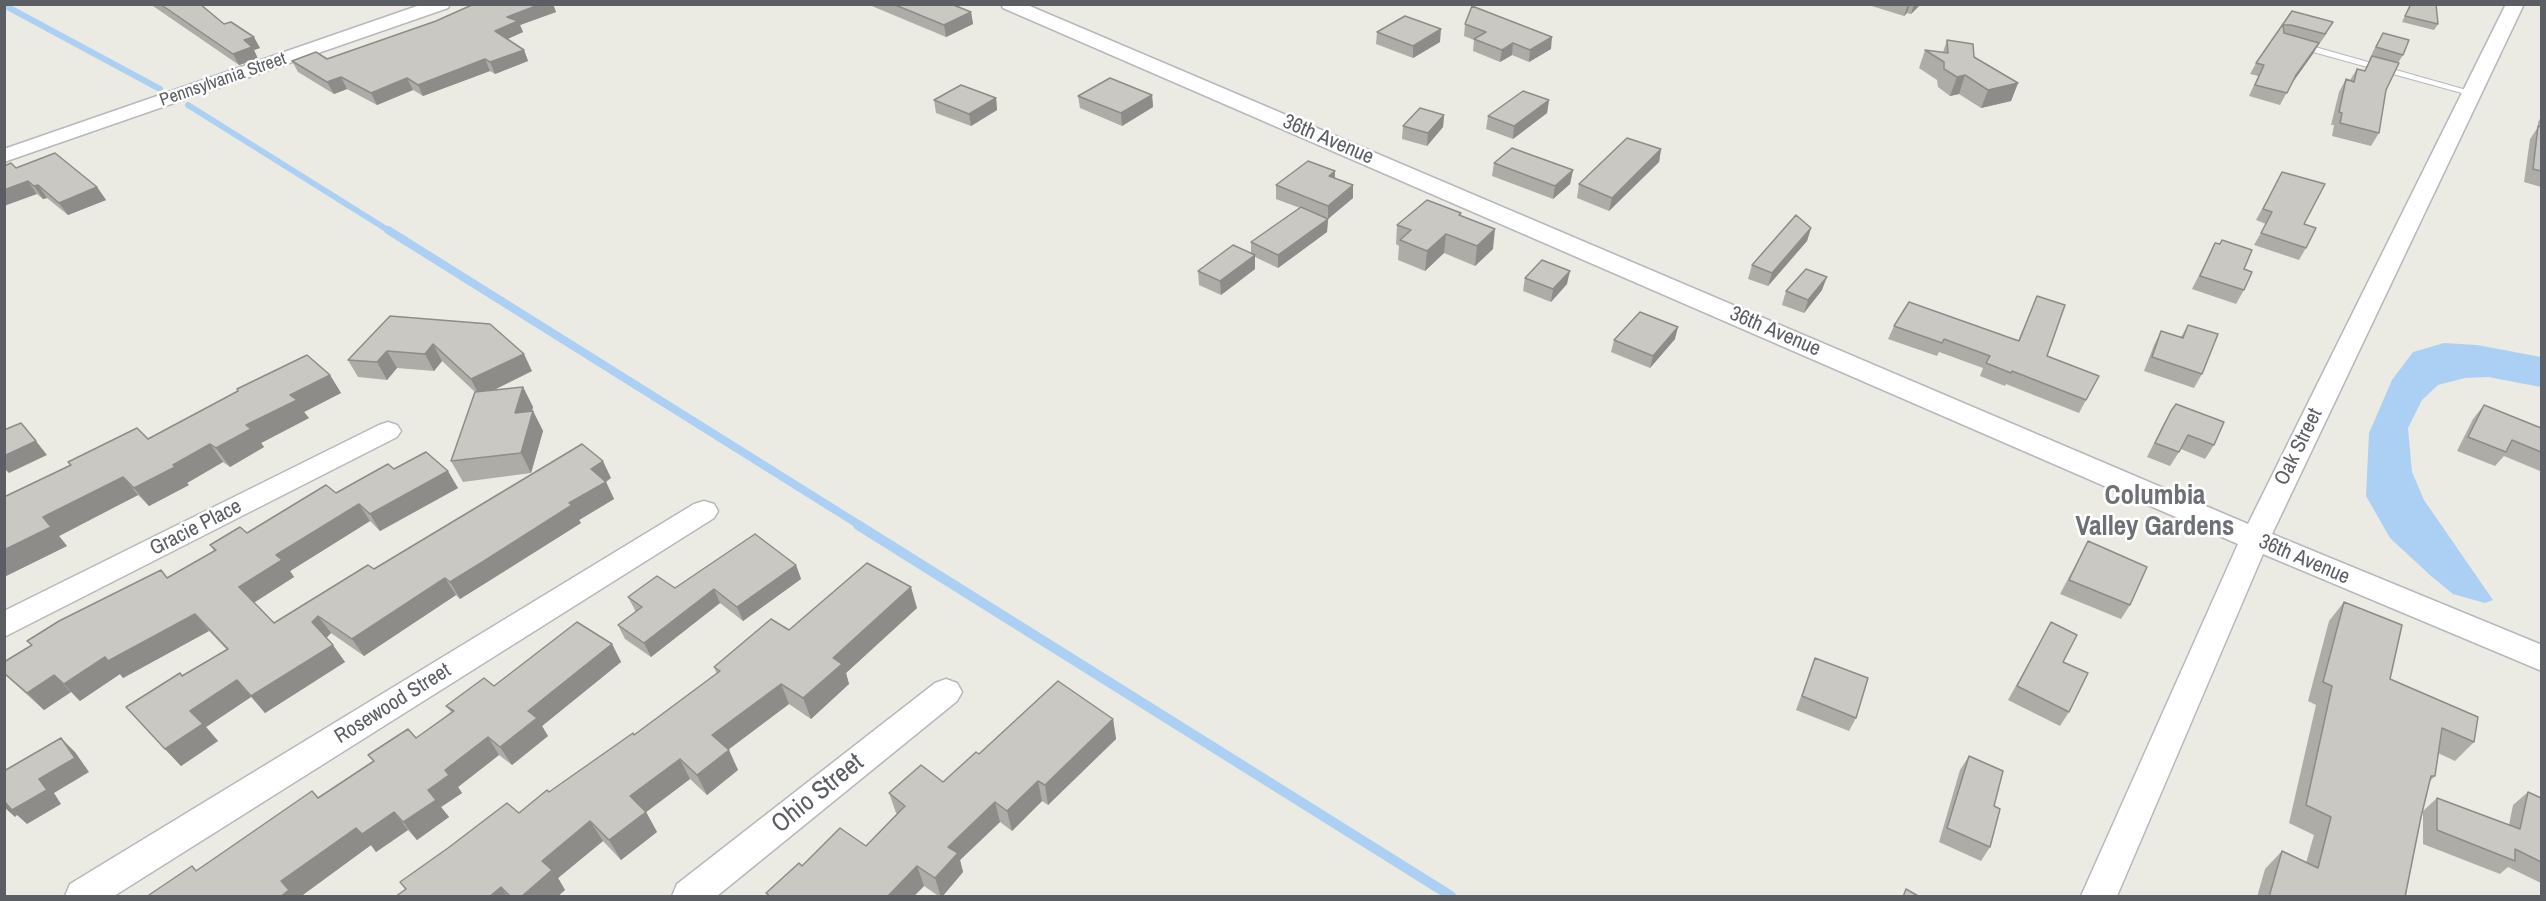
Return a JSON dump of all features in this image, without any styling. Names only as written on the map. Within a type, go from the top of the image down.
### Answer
[{"type":"street","name":"Pennsylvania Street","points":[[4,156],[442,4]]},
{"type":"street","name":"36th Avenue","points":[[1009,4],[2254,539],[2541,659]]},
{"type":"street","name":"Oak Street","points":[[2099,897],[2254,539],[2515,4]]},
{"type":"street","name":"Gracie Place","points":[[4,625],[388,431]]},
{"type":"street","name":"Rosewood Street","points":[[83,897],[704,511]]},
{"type":"street","name":"Ohio Street","points":[[690,897],[946,692]]},
{"type":"lane","points":[[2292,43],[2472,93]]},
{"type":"water","points":[[2444,343],[2477,345],[2541,357],[2541,387],[2488,377],[2465,378],[2438,385],[2422,400],[2408,428],[2412,472],[2424,500],[2493,600],[2485,603],[2453,594],[2431,576],[2390,538],[2366,496],[2369,433],[2392,380],[2413,352]]},
{"type":"building","points":[[160,4],[200,4],[224,24],[231,22],[254,37],[244,40],[252,47],[233,54]]},
{"type":"building","points":[[474,4],[541,4],[507,17],[518,21],[495,31],[524,50],[490,62],[485,59],[418,85],[407,78],[371,93],[341,77],[327,82],[292,61],[316,52],[327,59],[436,21]]},
{"type":"building","points":[[893,4],[951,4],[971,12],[944,25]]},
{"type":"building","points":[[2411,4],[2436,4],[2438,24],[2405,16]]},
{"type":"building","points":[[1472,6],[1552,37],[1530,50],[1513,43],[1502,50],[1474,39],[1486,32],[1465,24]]},
{"type":"building","points":[[2292,11],[2333,22],[2325,34],[2283,25],[2284,33],[2319,43],[2296,75],[2287,93],[2255,85],[2264,65],[2256,63]]},
{"type":"building","points":[[1405,16],[1441,29],[1413,46],[1377,32]]},
{"type":"building","points":[[2383,33],[2409,40],[2403,55],[2376,47]]},
{"type":"building","points":[[1947,40],[1973,44],[1974,57],[2018,83],[1988,90],[1965,75],[1957,77],[1944,69],[1944,62],[1925,50],[1948,53]]},
{"type":"building","points":[[2372,56],[2399,63],[2386,90],[2379,133],[2340,123],[2342,113],[2339,112],[2346,79],[2354,82],[2357,69],[2365,71]]},
{"type":"building","points":[[1110,78],[1152,95],[1121,113],[1078,96]]},
{"type":"building","points":[[961,85],[996,98],[969,114],[934,100]]},
{"type":"building","points":[[1523,91],[1549,100],[1514,126],[1488,116]]},
{"type":"building","points":[[1420,108],[1444,115],[1428,133],[1403,126]]},
{"type":"building","points":[[2538,126],[2541,127],[2541,171],[2533,169]]},
{"type":"building","points":[[1627,138],[1661,149],[1612,198],[1579,184]]},
{"type":"building","points":[[1512,148],[1573,170],[1555,186],[1494,163]]},
{"type":"building","points":[[55,153],[97,187],[59,203],[38,185],[34,186],[28,181],[4,190],[4,166],[11,163],[16,168]]},
{"type":"building","points":[[1308,161],[1335,171],[1329,176],[1353,185],[1328,206],[1276,185]]},
{"type":"building","points":[[2282,172],[2325,184],[2304,224],[2316,228],[2306,248],[2261,233],[2272,212],[2263,209]]},
{"type":"building","points":[[1427,200],[1495,229],[1477,246],[1446,234],[1427,251],[1400,240],[1411,230],[1397,225]]},
{"type":"building","points":[[1301,207],[1328,219],[1278,255],[1251,242]]},
{"type":"building","points":[[1796,215],[1811,228],[1772,273],[1752,265]]},
{"type":"building","points":[[2222,240],[2252,250],[2244,269],[2252,272],[2244,290],[2200,276],[2215,243],[2220,244]]},
{"type":"building","points":[[1233,245],[1255,255],[1220,281],[1198,271]]},
{"type":"building","points":[[1542,260],[1570,271],[1553,289],[1525,278]]},
{"type":"building","points":[[1806,269],[1827,277],[1808,300],[1786,291]]},
{"type":"building","points":[[2037,296],[2065,305],[2047,356],[2099,376],[2086,400],[1986,363],[1990,356],[1944,339],[1942,343],[1894,326],[1909,302],[2019,341]]},
{"type":"building","points":[[1640,312],[1678,327],[1653,356],[1614,340]]},
{"type":"building","points":[[390,316],[490,324],[524,354],[471,379],[433,344],[425,354],[387,351],[377,362],[348,360]]},
{"type":"building","points":[[2188,325],[2218,334],[2202,374],[2152,357],[2161,331],[2183,338]]},
{"type":"building","points":[[307,355],[330,375],[290,395],[297,400],[246,425],[251,429],[216,448],[210,444],[173,465],[175,467],[134,488],[123,477],[43,517],[51,527],[4,550],[4,497],[71,465],[68,462],[137,428],[148,439],[238,391],[237,389]]},
{"type":"building","points":[[523,387],[515,413],[533,411],[521,453],[451,461],[475,392]]},
{"type":"building","points":[[2176,404],[2224,422],[2214,445],[2188,435],[2179,452],[2155,443]]},
{"type":"building","points":[[2484,405],[2541,428],[2541,452],[2512,440],[2506,452],[2468,437]]},
{"type":"building","points":[[21,423],[36,441],[4,456],[4,430]]},
{"type":"building","points":[[582,444],[603,461],[591,469],[606,482],[569,503],[572,505],[484,561],[450,582],[445,578],[352,639],[318,616],[312,622],[333,645],[251,696],[237,680],[190,711],[203,724],[165,749],[126,707],[180,673],[182,676],[228,649],[195,614],[108,661],[105,657],[64,684],[54,675],[27,693],[4,673],[4,662],[32,645],[27,641],[59,621],[161,570],[167,578],[216,550],[210,545],[240,527],[247,533],[326,485],[336,493],[388,464],[394,469],[426,452],[448,471],[370,514],[359,504],[276,555],[282,560],[239,587],[274,623],[368,565],[374,569]]},
{"type":"building","points":[[755,534],[796,565],[737,607],[714,589],[644,643],[618,625],[642,607],[628,597],[657,576],[675,588]]},
{"type":"building","points":[[2088,541],[2147,567],[2130,605],[2069,580]]},
{"type":"building","points":[[867,563],[911,587],[833,658],[842,664],[803,698],[781,684],[712,735],[729,750],[697,775],[680,759],[630,796],[646,812],[609,840],[590,821],[542,861],[552,870],[521,897],[511,897],[501,887],[489,897],[395,897],[406,889],[400,882],[507,803],[519,813],[547,790],[549,792],[633,733],[634,735],[720,671],[714,667],[771,619],[789,630]]},
{"type":"building","points":[[2344,602],[2402,625],[2390,679],[2478,717],[2474,742],[2442,728],[2435,776],[2431,776],[2405,897],[2269,897],[2282,851],[2318,868],[2331,817],[2306,805],[2332,686],[2323,682]]},
{"type":"building","points":[[577,622],[612,644],[528,711],[537,718],[500,747],[488,737],[445,770],[449,775],[428,790],[436,800],[403,822],[394,812],[362,834],[356,828],[281,881],[289,890],[280,897],[146,897],[192,866],[196,871],[312,791],[318,798],[374,761],[368,755],[408,729],[416,738],[454,711],[446,706],[484,678],[494,686]]},
{"type":"building","points":[[2051,622],[2077,635],[2063,662],[2088,673],[2069,712],[2017,686]]},
{"type":"building","points":[[1815,658],[1868,678],[1856,718],[1802,696]]},
{"type":"building","points":[[1058,681],[1113,719],[1045,785],[1038,781],[1007,811],[995,802],[948,847],[958,853],[935,878],[917,866],[887,897],[771,897],[766,893],[799,863],[802,866],[840,828],[866,846],[905,806],[889,793],[921,765],[943,782],[976,752],[979,754]]},
{"type":"building","points":[[61,738],[75,758],[39,779],[47,790],[12,810],[4,801],[4,771]]},
{"type":"building","points":[[1969,756],[2003,771],[1994,806],[2000,809],[1990,847],[1947,828]]},
{"type":"building","points":[[2528,792],[2541,798],[2541,862],[2515,849],[2515,861],[2437,830],[2437,798],[2520,829]]},
{"type":"building","points":[[1906,889],[1920,897],[1903,897]]},
{"type":"waterway","points":[[4,5],[160,89]]},
{"type":"waterway","points":[[188,105],[391,232]]},
{"type":"waterway","points":[[388,230],[861,526]]},
{"type":"waterway","points":[[858,525],[1451,896]]},
{"type":"district","name":"Columbia Valley Gardens","points":[[2155,512]]}]
